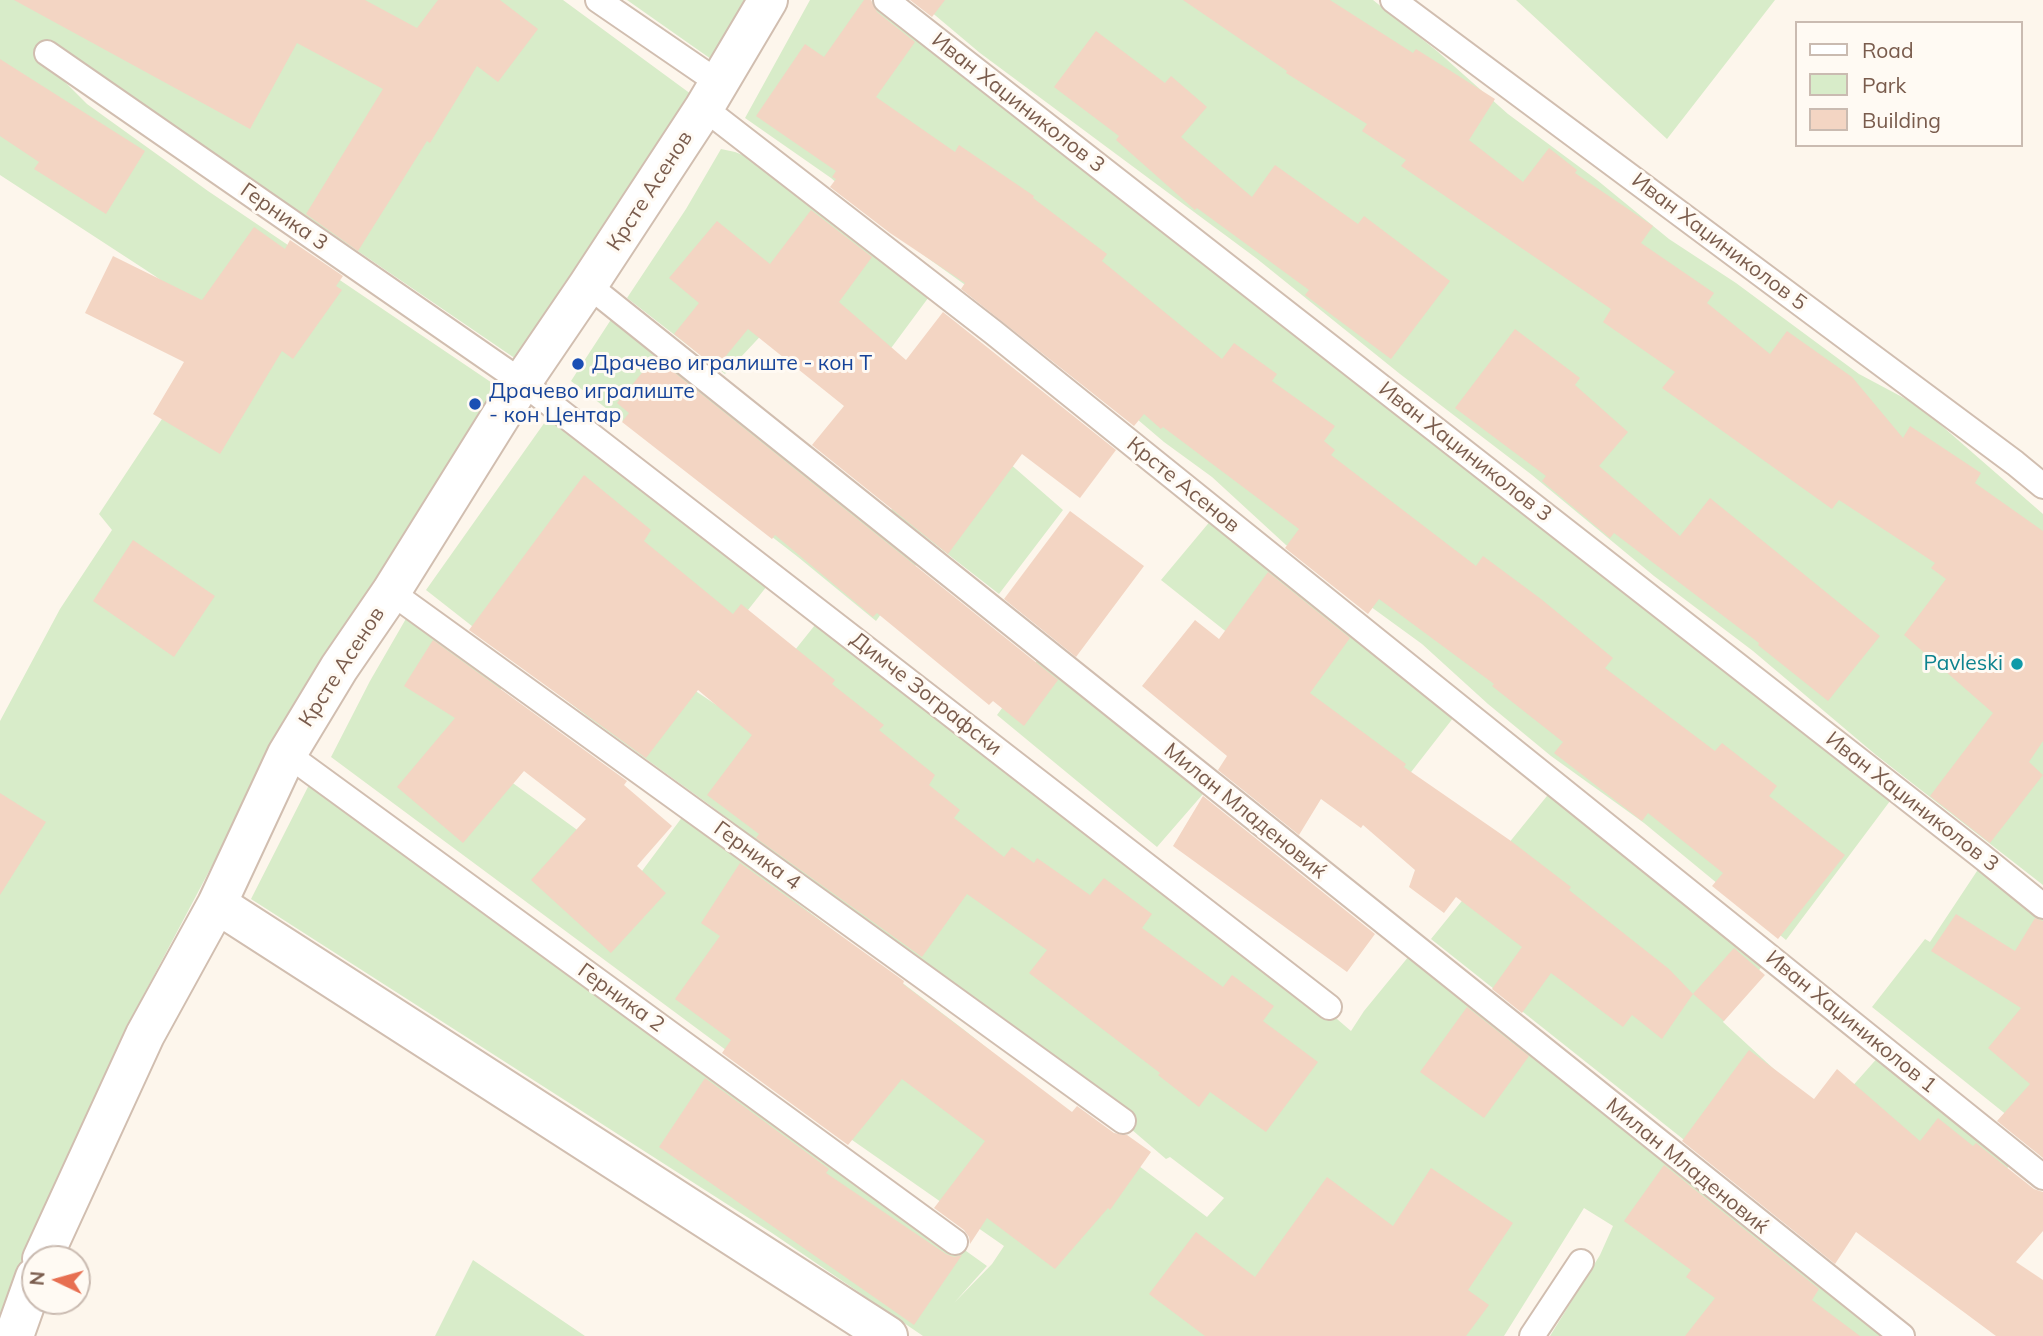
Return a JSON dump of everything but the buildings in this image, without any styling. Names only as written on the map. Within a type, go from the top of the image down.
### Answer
[{"type":"street","name":"Крсте Асенов","points":[[48,1245],[145,1035],[217,904],[287,754],[339,667],[391,592],[522,382],[712,96],[768,0]]},
{"type":"street","points":[[217,904],[888,1336]]},
{"type":"street","points":[[14,1336],[21,1315]]},
{"type":"lane","name":"Крсте Асенов","points":[[598,0],[1003,341],[1658,867]]},
{"type":"lane","name":"Иван Хаџиниколов 3","points":[[886,0],[2043,906]]},
{"type":"lane","name":"Иван Хаџиниколов 5","points":[[1393,0],[2004,454],[2043,486]]},
{"type":"lane","name":"Герника 3","points":[[47,53],[522,382]]},
{"type":"lane","name":"Милан Младеновиќ","points":[[588,285],[1902,1336]]},
{"type":"lane","name":"Димче Зографски","points":[[522,382],[1329,1007]]},
{"type":"lane","name":"Герника 4","points":[[391,592],[1123,1121]]},
{"type":"lane","name":"Герника 2","points":[[287,754],[955,1242]]},
{"type":"lane","name":"Иван Хаџиниколов 1","points":[[1658,867],[2043,1177]]},
{"type":"lane","points":[[1532,1336],[1581,1262]]},
{"type":"green space","points":[[0,0],[563,0],[695,97],[635,188],[565,282],[516,359],[293,207],[155,118],[54,71],[87,104],[208,191],[504,391],[261,773],[123,1034],[129,1038],[65,1162],[30,1245],[21,1245],[21,1267],[0,1317],[0,721],[60,609],[112,530],[99,514],[223,327],[155,276],[0,175]]},
{"type":"green space","points":[[627,0],[749,0],[711,59]]},
{"type":"green space","points":[[810,0],[869,0],[923,35],[1890,801],[1786,940],[1644,823],[1551,756],[1422,644],[1286,545],[1212,477],[982,297],[897,236],[831,178],[745,118]]},
{"type":"green space","points":[[917,0],[1373,0],[1437,51],[1508,114],[1597,180],[1669,239],[1736,283],[1859,374],[1919,406],[2043,514],[2043,885],[1876,755],[1753,651],[1654,576],[1532,475],[1400,374],[1256,258],[980,53]]},
{"type":"green space","points":[[1516,0],[1775,0],[1667,139]]},
{"type":"green space","points":[[721,149],[760,162],[934,290],[883,359],[799,295],[725,374],[627,298],[686,209]]},
{"type":"green space","points":[[612,318],[841,500],[916,565],[876,621],[571,381]]},
{"type":"green space","points":[[557,405],[778,572],[688,686],[739,720],[827,610],[1351,1031],[1409,956],[1885,1336],[1550,1336],[1600,1255],[1613,1226],[1584,1208],[1504,1336],[923,1336],[772,1233],[251,899],[311,781],[987,1266],[954,1303],[992,1264],[1004,1246],[769,1082],[331,757],[411,610],[507,680],[462,746],[639,875],[683,816],[1207,1217],[1224,1198],[1170,1157],[1166,1159],[1117,1117],[711,806],[588,717],[426,590]]},
{"type":"green space","points":[[962,422],[1063,510],[999,594],[891,510]]},
{"type":"green space","points":[[1217,513],[1457,713],[1408,776],[1161,580]]},
{"type":"green space","points":[[1039,658],[1203,794],[1157,847],[997,715]]},
{"type":"green space","points":[[1551,791],[1769,956],[1723,1022],[1814,1106],[1751,1193],[1431,939]]},
{"type":"green space","points":[[1981,865],[2043,907],[2043,1144],[1872,1007],[1925,939],[1930,942]]},
{"type":"green space","points":[[1880,1055],[2012,1163],[1959,1220],[1826,1116]]},
{"type":"green space","points":[[473,1260],[585,1336],[435,1336]]},
{"type":"place","name":"Драчево игралиште - кон T","points":[[578,364]]},
{"type":"place","name":"Драчево игралиште - кон Центар","points":[[475,404]]},
{"type":"place","name":"Pavleski","points":[[2017,664]]}]
